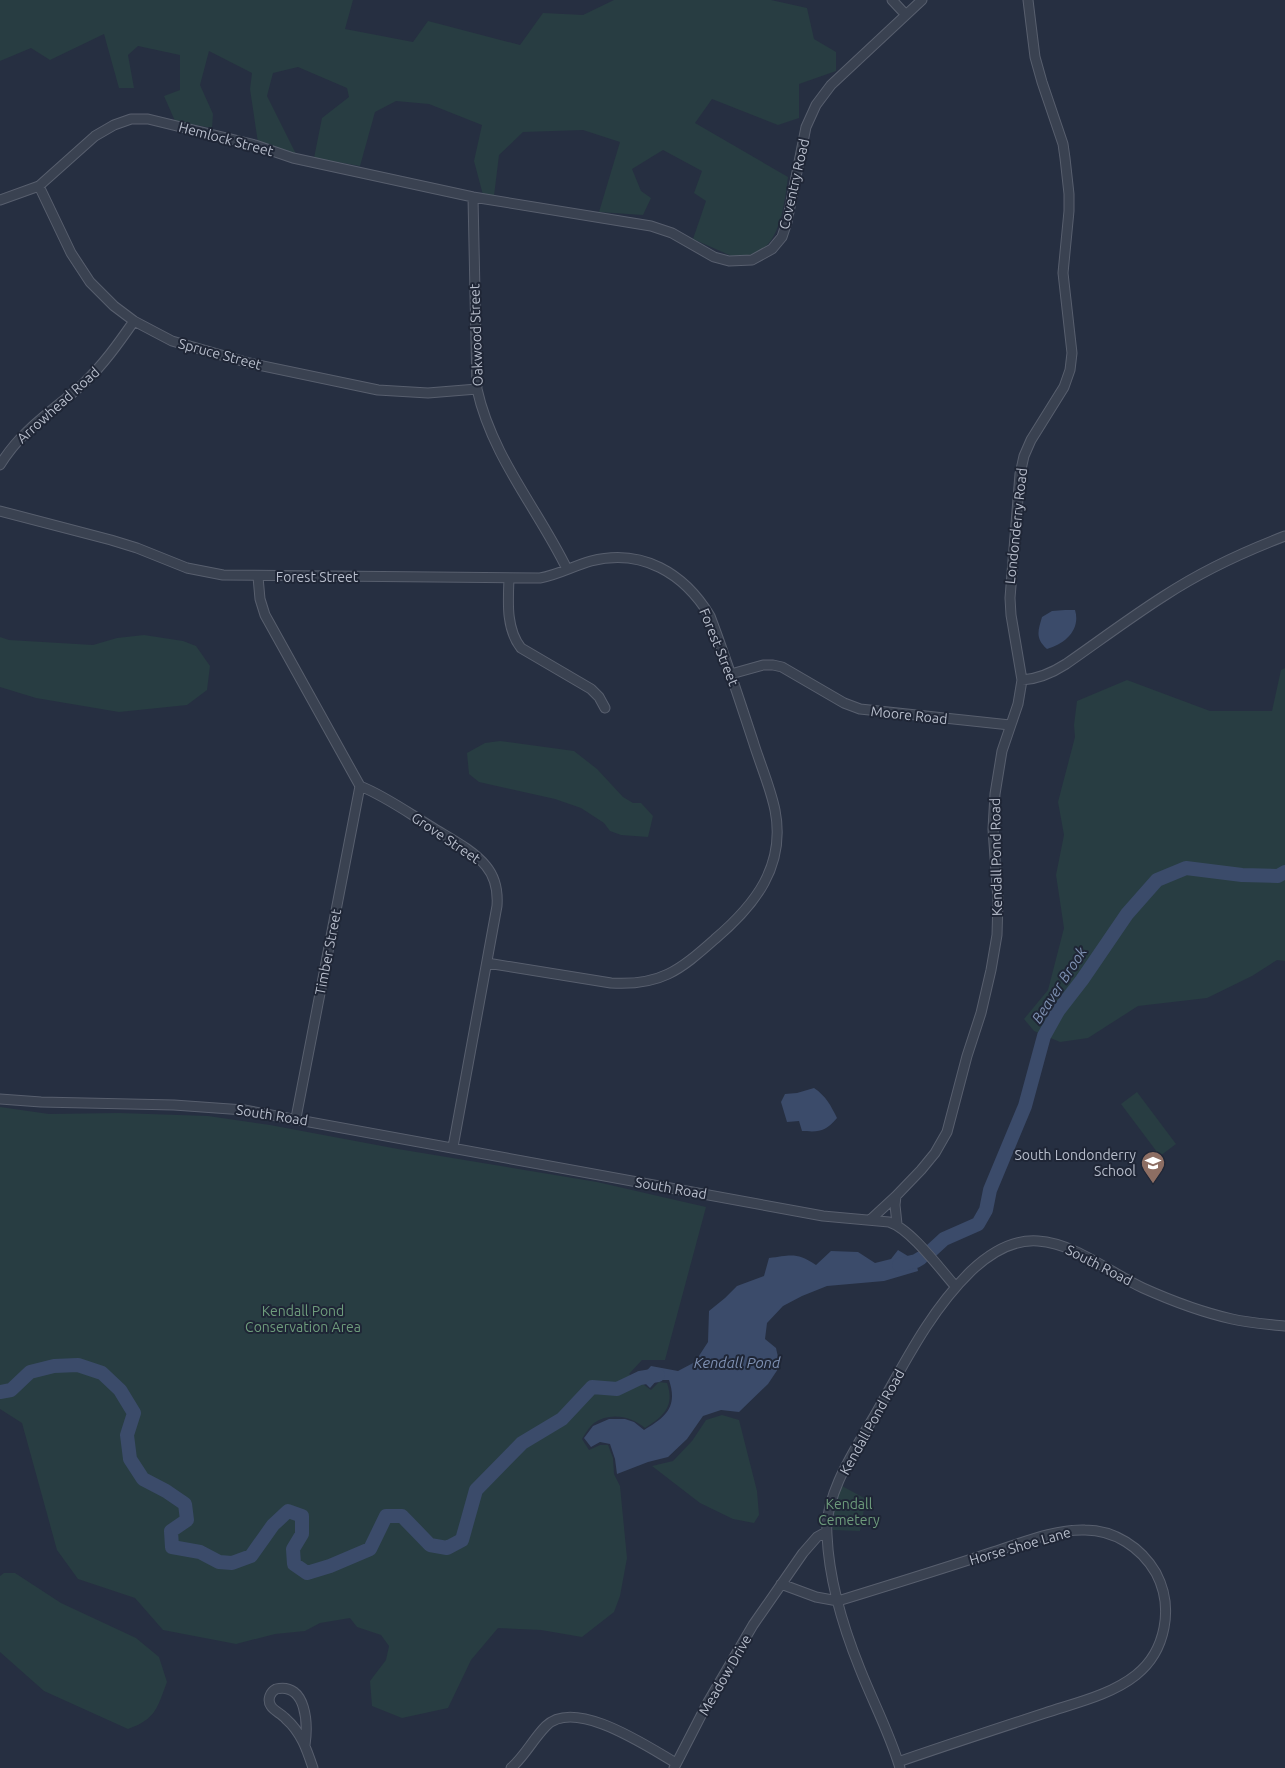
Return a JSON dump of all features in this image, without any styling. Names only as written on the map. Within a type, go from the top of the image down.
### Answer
[{"type":"street","points":[[892,0],[906,15]]},
{"type":"street","name":"Coventry Road","points":[[473,197],[652,226],[672,233],[714,257],[729,262],[744,262],[759,258],[772,249],[785,230],[806,127],[816,105],[831,85],[922,0]]},
{"type":"street","name":"Londonderry Road","points":[[1022,680],[1010,598],[1020,474],[1024,456],[1031,440],[1064,387],[1070,369],[1072,344],[1063,274],[1069,194],[1065,158],[1063,144],[1035,57],[1028,0]]},
{"type":"street","name":"Hemlock Street","points":[[0,200],[39,186],[95,136],[123,121],[139,118],[189,128],[255,145],[293,158],[473,197]]},
{"type":"street","name":"Spruce Street","points":[[39,186],[80,269],[102,296],[134,321],[172,342],[249,363],[378,390],[428,393],[478,389]]},
{"type":"street","name":"Oakwood Street","points":[[473,197],[478,389],[482,408],[498,450],[557,548],[568,570]]},
{"type":"street","name":"Arrowhead Road","points":[[0,465],[22,435],[102,365],[134,321]]},
{"type":"street","name":"Forest Street","points":[[0,511],[112,540],[187,568],[223,575],[258,577],[540,578],[558,574],[591,561],[608,558],[626,558],[644,561],[676,576],[695,594],[710,616],[731,674],[771,793],[778,828],[774,862],[757,895],[747,909],[694,957],[664,977],[647,982],[611,983],[487,963]]},
{"type":"street","points":[[1022,680],[1034,679],[1050,674],[1165,595],[1228,560],[1285,536]]},
{"type":"street","points":[[258,577],[260,599],[265,615],[360,786]]},
{"type":"street","points":[[509,579],[509,615],[512,632],[521,648],[591,688],[605,708]]},
{"type":"street","name":"Moore Road","points":[[731,674],[763,665],[773,665],[790,671],[844,703],[860,709],[1010,725]]},
{"type":"street","name":"Kendall Pond Road","points":[[870,1220],[896,1196],[935,1153],[947,1132],[967,1056],[981,1014],[997,935],[995,794],[1002,751],[1018,704],[1022,680]]},
{"type":"street","name":"Grove Street","points":[[360,786],[380,795],[456,842],[486,865],[494,880],[497,898],[453,1147]]},
{"type":"street","name":"Timber Street","points":[[296,1118],[360,786]]},
{"type":"street","name":"South Road","points":[[0,1099],[216,1107],[296,1118],[823,1216],[897,1224]]},
{"type":"street","points":[[896,1196],[895,1213],[897,1224],[908,1233],[956,1287]]},
{"type":"street","name":"South Road","points":[[956,1287],[971,1271],[993,1253],[1014,1243],[1038,1240],[1064,1246],[1141,1287],[1190,1308],[1233,1319],[1285,1326]]},
{"type":"street","name":"Kendall Pond Road","points":[[899,1765],[854,1654],[838,1601],[826,1532],[835,1490],[846,1466],[918,1339],[956,1287]]},
{"type":"street","name":"Horse Shoe Lane","points":[[838,1601],[1029,1541],[1076,1530],[1103,1532],[1128,1542],[1148,1560],[1161,1584],[1166,1610],[1162,1637],[1149,1661],[1130,1680],[1090,1698],[899,1765]]},
{"type":"street","name":"Meadow Drive","points":[[675,1766],[730,1664],[754,1625],[810,1544],[826,1532]]},
{"type":"street","points":[[781,1584],[816,1598],[838,1601]]},
{"type":"street","points":[[305,1745],[307,1722],[301,1702],[297,1695],[289,1689],[276,1689],[270,1695],[271,1706],[293,1726],[305,1745],[313,1768]]},
{"type":"street","points":[[511,1768],[529,1749],[546,1726],[557,1719],[570,1717],[579,1717],[612,1728],[675,1766]]},
{"type":"green space","points":[[0,0],[353,0],[345,29],[413,42],[428,21],[520,45],[543,13],[583,15],[614,0],[771,0],[807,8],[814,39],[836,52],[836,71],[799,84],[799,118],[778,125],[712,99],[695,123],[788,177],[781,218],[772,238],[759,251],[736,258],[693,239],[706,201],[694,193],[702,171],[663,150],[632,169],[641,191],[651,198],[643,215],[599,212],[620,142],[583,130],[523,132],[499,155],[494,196],[483,195],[474,161],[482,125],[429,104],[396,101],[375,112],[360,166],[314,158],[322,118],[349,97],[347,88],[298,67],[273,73],[267,96],[297,156],[258,143],[250,89],[252,73],[209,51],[200,85],[213,114],[212,128],[175,121],[164,96],[180,90],[180,55],[138,46],[128,55],[134,88],[119,88],[104,34],[50,60],[31,48],[0,61]]},
{"type":"green space","points":[[144,635],[183,641],[196,646],[210,666],[207,690],[187,705],[119,712],[36,698],[0,687],[0,637],[9,640],[93,645],[117,638]]},
{"type":"green space","points":[[1285,668],[1285,961],[1277,960],[1252,976],[1207,998],[1138,1006],[1088,1038],[1060,1042],[1034,1031],[1024,1019],[1048,990],[1064,928],[1056,875],[1064,835],[1058,802],[1075,737],[1074,725],[1077,701],[1127,680],[1210,711],[1272,711],[1281,670]]},
{"type":"green space","points":[[500,741],[574,751],[597,769],[623,797],[633,803],[641,803],[653,816],[648,837],[621,835],[610,831],[604,823],[581,808],[555,799],[479,782],[469,774],[467,753],[485,743]]},
{"type":"green space","points":[[1137,1092],[1176,1144],[1160,1156],[1121,1104]]},
{"type":"green space","name":"Kendall Pond Conservation Area","points":[[0,1107],[49,1114],[119,1113],[208,1116],[597,1182],[706,1207],[665,1360],[642,1360],[629,1374],[651,1390],[659,1382],[667,1383],[670,1398],[666,1410],[658,1419],[645,1428],[627,1418],[607,1417],[594,1423],[582,1439],[589,1450],[600,1445],[608,1445],[613,1458],[614,1474],[620,1486],[627,1558],[620,1596],[614,1612],[582,1637],[541,1630],[498,1628],[471,1660],[448,1708],[402,1718],[372,1706],[370,1681],[386,1660],[389,1646],[381,1635],[357,1627],[350,1618],[320,1623],[305,1631],[275,1634],[236,1644],[163,1630],[135,1598],[78,1579],[57,1550],[22,1423],[0,1409]]},
{"type":"green space","points":[[722,1415],[739,1420],[757,1491],[759,1515],[754,1523],[733,1519],[700,1503],[652,1466],[673,1461],[692,1441],[706,1420]]},
{"type":"green space","name":"Kendall Cemetery","points":[[842,1486],[866,1499],[860,1531],[833,1530],[834,1507]]},
{"type":"green space","points":[[4,1573],[15,1573],[61,1603],[136,1638],[159,1657],[167,1682],[158,1706],[150,1717],[128,1729],[44,1691],[0,1652],[0,1576]]},
{"type":"water","points":[[1075,610],[1076,624],[1074,630],[1060,644],[1047,649],[1038,634],[1042,617],[1052,611]]},
{"type":"water","points":[[814,1088],[825,1098],[837,1118],[825,1129],[802,1131],[799,1121],[787,1122],[781,1102],[785,1094]]},
{"type":"water","name":"Kendall Pond","points":[[898,1250],[916,1261],[918,1271],[884,1281],[827,1286],[783,1306],[767,1323],[765,1339],[776,1348],[780,1366],[768,1384],[739,1412],[721,1410],[703,1416],[687,1439],[668,1457],[648,1462],[617,1474],[610,1444],[600,1442],[591,1447],[584,1438],[593,1426],[609,1419],[625,1419],[634,1422],[644,1430],[664,1416],[671,1404],[672,1397],[669,1380],[657,1380],[650,1388],[640,1378],[651,1366],[678,1371],[695,1362],[708,1342],[709,1311],[737,1286],[764,1276],[769,1258],[799,1256],[816,1265],[831,1251],[858,1252],[875,1263],[891,1259]]},
{"type":"waterway","name":"Beaver Brook","points":[[932,1250],[944,1239],[978,1224],[986,1210],[990,1190],[1025,1106],[1044,1036],[1058,1011],[1082,980],[1127,914],[1157,880],[1186,868],[1242,875],[1278,876],[1285,872]]},
{"type":"waterway","name":"Beaver Brook","points":[[899,1265],[921,1258]]},
{"type":"waterway","name":"Beaver Brook","points":[[0,1392],[11,1390],[30,1372],[54,1366],[78,1365],[102,1373],[120,1390],[134,1413],[127,1435],[130,1459],[143,1479],[185,1504],[187,1520],[171,1531],[172,1547],[200,1552],[219,1562],[232,1563],[251,1556],[273,1525],[288,1511],[302,1516],[302,1534],[293,1549],[294,1564],[307,1573],[330,1566],[370,1549],[386,1516],[402,1516],[430,1545],[447,1548],[462,1540],[476,1490],[522,1443],[562,1419],[592,1387],[617,1389],[640,1378],[658,1375]]},
{"type":"place","name":"South Londonderry School","points":[[1153,1184]]}]
